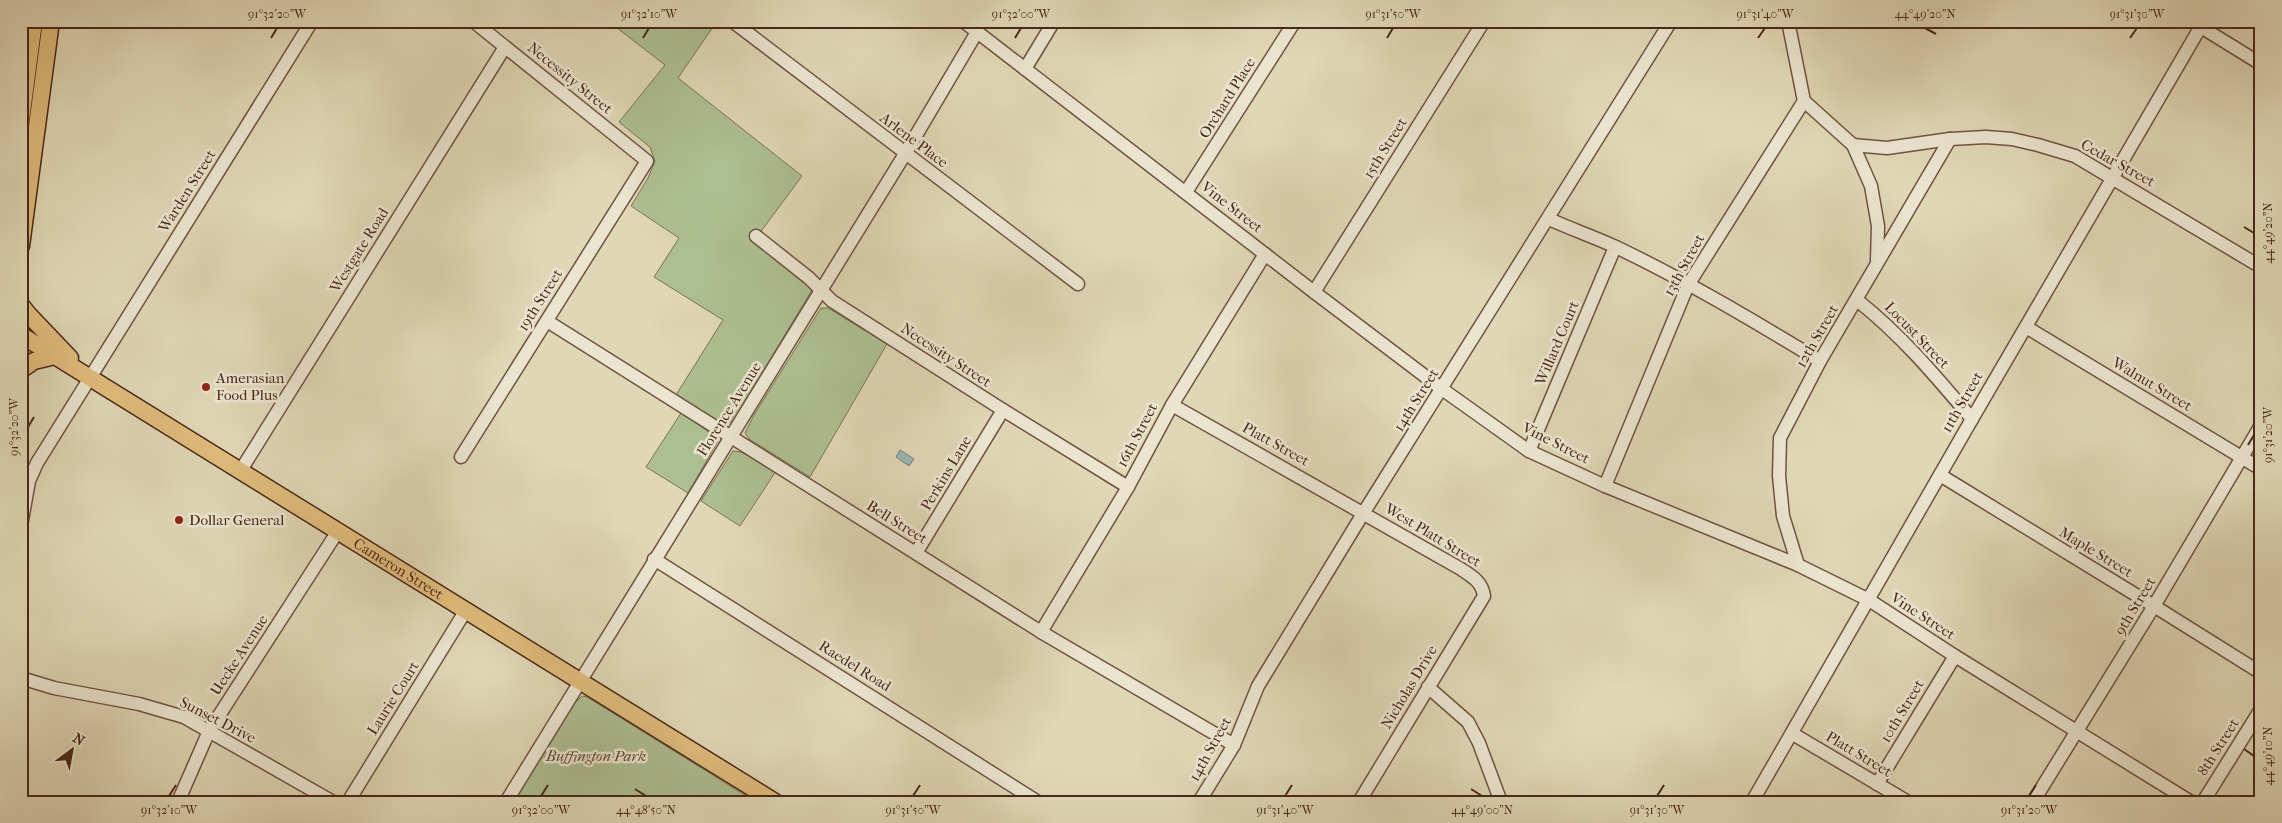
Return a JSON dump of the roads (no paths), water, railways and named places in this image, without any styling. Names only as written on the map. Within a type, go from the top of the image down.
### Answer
[{"type":"main road","points":[[21,33],[23,21]]},
{"type":"main road","points":[[21,120],[34,21]]},
{"type":"main road","points":[[21,246],[52,21]]},
{"type":"main road","points":[[21,305],[89,378]]},
{"type":"main road","name":"Cameron Street","points":[[21,335],[775,802]]},
{"type":"main road","points":[[21,370],[34,361],[55,356]]},
{"type":"street","name":"Warden Street","points":[[21,526],[29,482],[37,463],[312,21]]},
{"type":"street","name":"Necessity Street","points":[[473,21],[647,160]]},
{"type":"street","name":"Arlene Place","points":[[732,21],[1078,284]]},
{"type":"street","name":"Vine Street","points":[[963,21],[1314,292],[1442,389],[1529,451],[1605,486],[1798,565],[1869,600],[1955,656],[2191,802]]},
{"type":"street","points":[[1025,69],[1054,21]]},
{"type":"street","name":"Orchard Place","points":[[1186,192],[1295,21]]},
{"type":"street","name":"15th Street","points":[[1314,292],[1484,21]]},
{"type":"street","name":"14th Street","points":[[1199,802],[1234,745],[1258,686],[1364,512],[1549,219],[1671,21]]},
{"type":"street","points":[[1788,21],[1804,101],[1853,145],[1871,186],[1878,226],[1877,262]]},
{"type":"street","points":[[2202,24],[2261,64]]},
{"type":"street","name":"11th Street","points":[[1752,802],[1793,734],[1972,418],[2202,24]]},
{"type":"street","name":"Florence Avenue","points":[[506,802],[905,154],[977,32]]},
{"type":"street","name":"Westgate Road","points":[[241,470],[505,47]]},
{"type":"street","name":"13th Street","points":[[1605,486],[1688,285],[1804,101]]},
{"type":"street","name":"Cedar Street","points":[[1853,145],[1887,148],[1950,139],[1986,137],[2038,144],[2075,156],[2113,176],[2261,266]]},
{"type":"street","name":"12th Street","points":[[1798,565],[1783,516],[1779,476],[1780,438],[1820,362],[1950,139]]},
{"type":"street","name":"19th Street","points":[[461,457],[647,160]]},
{"type":"street","points":[[1549,219],[1615,247],[1688,285],[1756,322],[1820,362]]},
{"type":"street","name":"Necessity Street","points":[[756,236],[809,278],[832,301],[1002,410],[1128,486]]},
{"type":"street","name":"Willard Court","points":[[1529,451],[1615,247]]},
{"type":"street","name":"16th Street","points":[[1041,632],[1128,486],[1172,404],[1265,254]]},
{"type":"street","name":"Locust Street","points":[[1857,300],[1889,325],[1972,418]]},
{"type":"street","name":"Bell Street","points":[[547,321],[1041,632],[1234,745]]},
{"type":"street","name":"Walnut Street","points":[[2026,327],[2261,469]]},
{"type":"street","name":"Platt Street","points":[[1172,404],[1364,512]]},
{"type":"street","name":"Perkins Lane","points":[[916,553],[1002,410]]},
{"type":"street","name":"9th Street","points":[[2033,802],[2154,606],[2261,425]]},
{"type":"street","name":"Maple Street","points":[[1940,475],[2261,673]]},
{"type":"street","name":"West Platt Street","points":[[1364,512],[1469,574],[1483,588]]},
{"type":"street","name":"Uecke Avenue","points":[[178,802],[209,731],[338,531]]},
{"type":"street","name":"Raedel Road","points":[[654,559],[1038,802]]},
{"type":"street","name":"Nicholas Drive","points":[[1359,802],[1484,596],[1483,588]]},
{"type":"street","name":"Laurie Court","points":[[348,802],[466,610]]},
{"type":"street","name":"10th Street","points":[[1877,784],[1955,656]]},
{"type":"street","name":"Sunset Drive","points":[[21,678],[54,688],[139,704],[184,717],[333,802]]},
{"type":"street","points":[[1428,687],[1468,722],[1479,743],[1501,802]]},
{"type":"street","name":"8th Street","points":[[2203,802],[2261,709]]},
{"type":"street","name":"Platt Street","points":[[1793,734],[1908,802]]},
{"type":"water","points":[[900,450],[914,459],[909,466],[896,457]]},
{"type":"place","name":"Amerasian Food Plus","points":[[206,387]]},
{"type":"place","name":"Dollar General","points":[[179,520]]},
{"type":"park label","name":"Buffington Park","points":[[596,756]]}]
